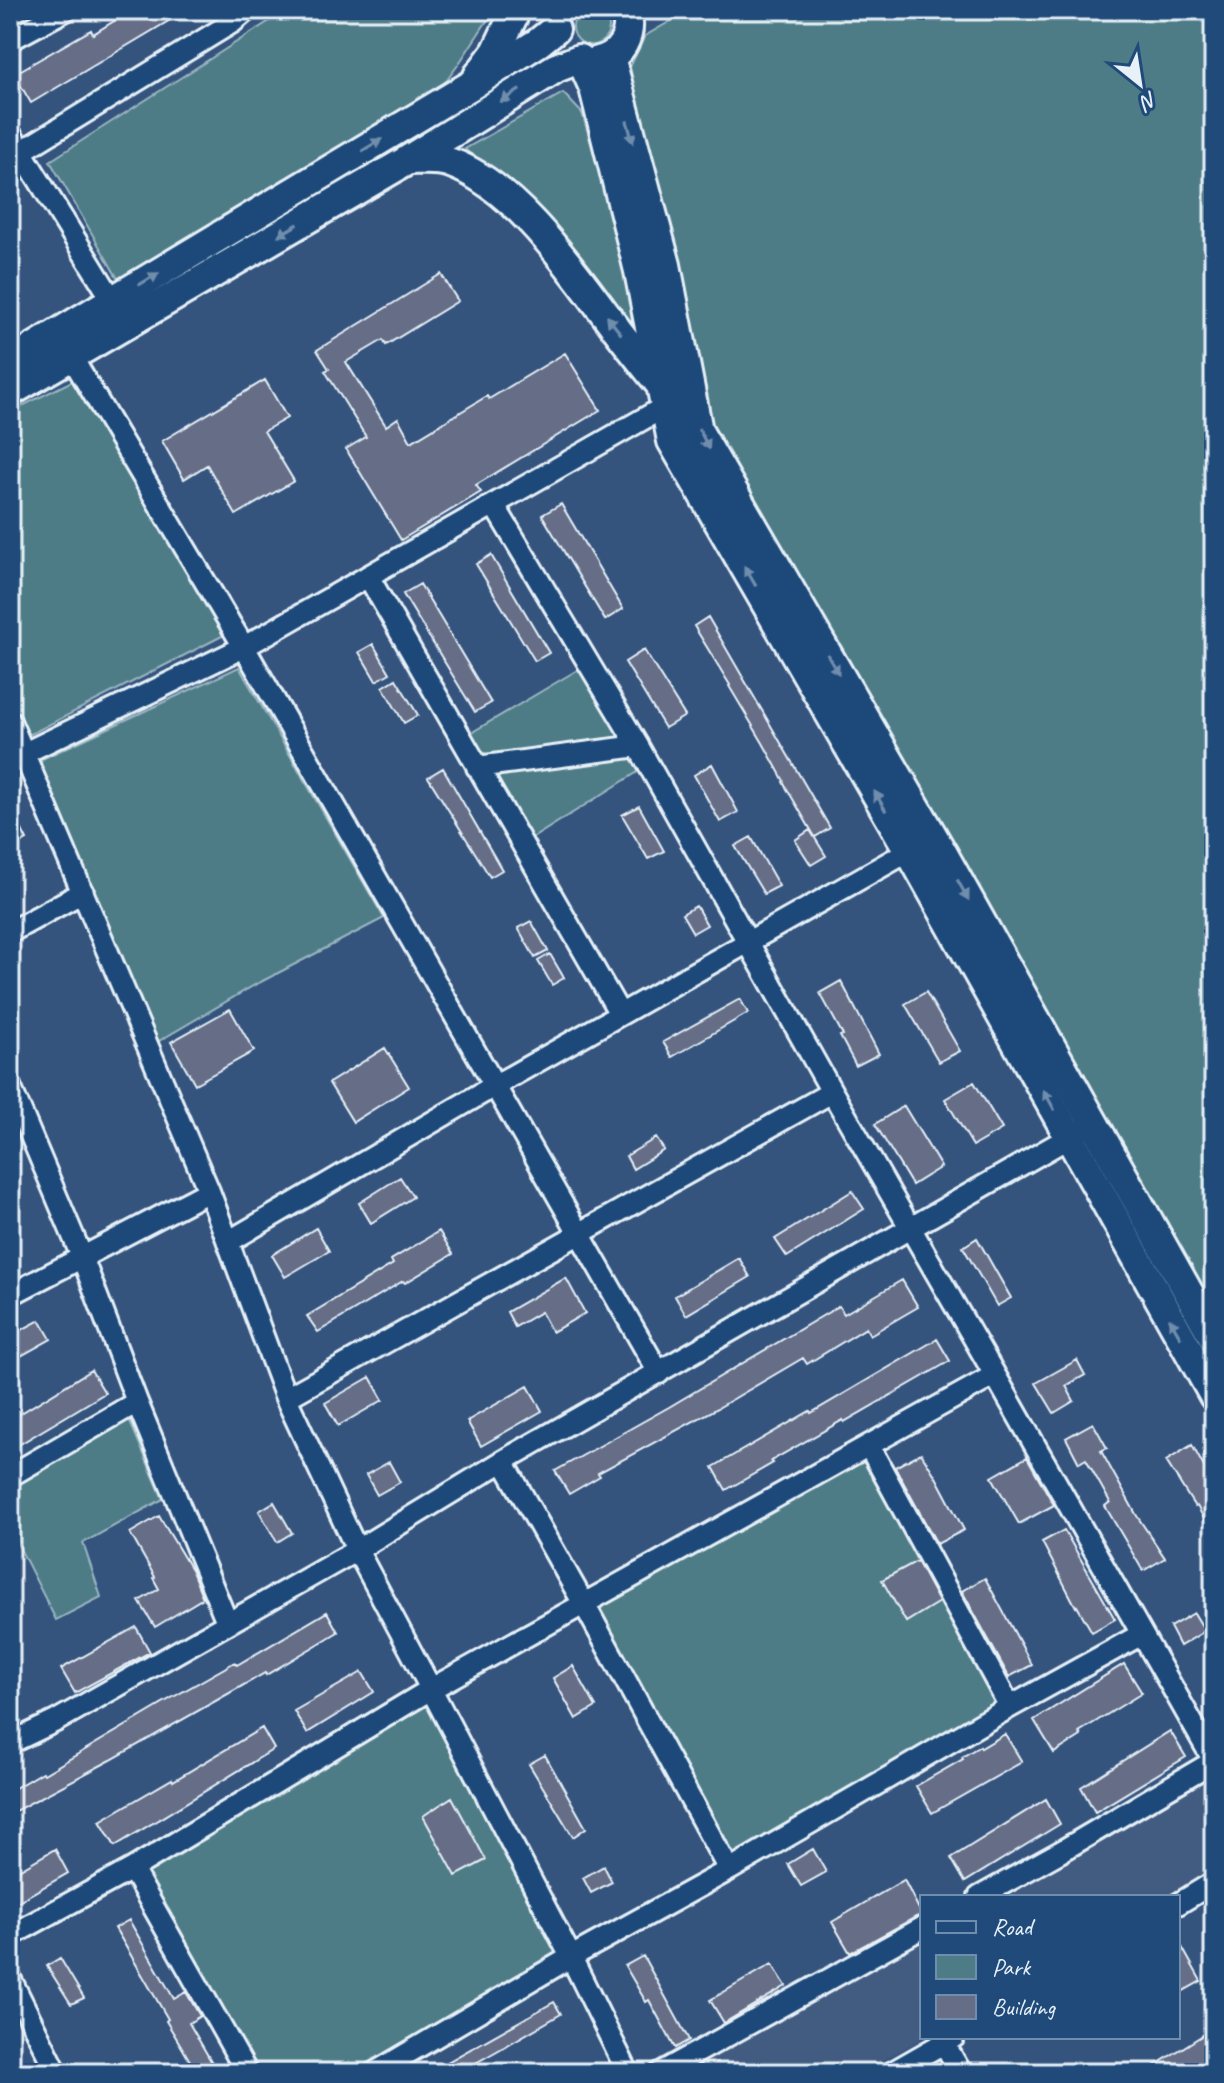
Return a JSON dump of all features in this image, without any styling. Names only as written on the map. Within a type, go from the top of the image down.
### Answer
[{"type":"street","points":[[10,40],[66,10]]},
{"type":"street","points":[[22,151],[233,22],[247,10]]},
{"type":"street","points":[[473,84],[496,52],[516,10]]},
{"type":"street","points":[[112,312],[408,160],[556,68],[580,60],[601,61],[610,57],[618,52],[627,22],[635,20],[645,10]]},
{"type":"street","points":[[10,392],[63,346],[112,312],[539,42],[556,19]]},
{"type":"street","points":[[556,19],[558,39],[563,49],[580,60],[594,88],[673,397]]},
{"type":"street","points":[[610,57],[666,265],[673,397],[672,441],[909,851],[1214,1338]]},
{"type":"street","points":[[10,133],[112,312]]},
{"type":"street","points":[[408,160],[448,162],[483,178],[511,201],[574,270],[607,317],[698,431],[949,866],[1214,1396]]},
{"type":"street","points":[[10,362],[63,346]]},
{"type":"street","points":[[63,346],[244,647],[659,1373]]},
{"type":"street","points":[[17,756],[244,647],[494,505],[673,397]]},
{"type":"street","points":[[494,505],[638,746],[1214,1761],[983,1895]]},
{"type":"street","points":[[368,576],[620,1014]]},
{"type":"street","points":[[10,721],[17,756],[83,892],[209,1191],[286,1398],[357,1550],[571,1957],[628,2073]]},
{"type":"street","points":[[477,767],[638,746]]},
{"type":"street","points":[[228,1242],[494,1086],[909,851]]},
{"type":"street","points":[[10,932],[83,892]]},
{"type":"street","points":[[10,1086],[14,1108],[82,1257],[137,1402],[227,1622]]},
{"type":"street","points":[[286,1398],[832,1092]]},
{"type":"street","points":[[10,1743],[56,1721],[357,1550],[503,1461],[1082,1130]]},
{"type":"street","points":[[10,1295],[209,1191]]},
{"type":"street","points":[[10,1936],[132,1869],[431,1689],[995,1375]]},
{"type":"street","points":[[10,1476],[137,1402]]},
{"type":"street","points":[[869,1446],[1010,1707]]},
{"type":"street","points":[[503,1461],[729,1870]]},
{"type":"street","points":[[374,2073],[571,1957],[1142,1634]]},
{"type":"street","points":[[132,1869],[247,2073]]},
{"type":"street","points":[[1180,1903],[1214,1882]]},
{"type":"street","points":[[660,2073],[920,1929]]},
{"type":"street","points":[[10,1978],[57,2073]]},
{"type":"street","points":[[891,2073],[949,2040],[961,2073]]},
{"type":"shaded area","points":[[1205,1761],[1214,1777],[1214,1868],[1168,1895],[980,1895]]},
{"type":"shaded area","points":[[920,1931],[921,2039],[859,2073],[682,2073]]},
{"type":"green space","points":[[591,9],[604,14],[609,27],[604,40],[591,45],[578,40],[573,27],[578,14]]},
{"type":"green space","points":[[268,10],[494,10],[437,93],[121,284],[50,161],[271,20]]},
{"type":"green space","points":[[690,10],[1214,10],[1214,1317],[711,434],[630,67],[645,36]]},
{"type":"green space","points":[[537,57],[541,65],[126,310],[122,303]]},
{"type":"green space","points":[[563,93],[582,113],[605,190],[637,317],[625,323],[568,248],[465,149]]},
{"type":"green space","points":[[72,381],[226,634],[27,736],[10,699],[10,412]]},
{"type":"green space","points":[[239,667],[384,918],[253,986],[152,1045],[38,776],[42,759]]},
{"type":"green space","points":[[579,669],[641,770],[526,842],[464,737]]},
{"type":"green space","points":[[125,1410],[163,1499],[83,1543],[101,1597],[56,1620],[10,1529],[10,1480]]},
{"type":"green space","points":[[860,1456],[1001,1705],[730,1862],[598,1608]]},
{"type":"green space","points":[[428,1702],[558,1954],[363,2073],[257,2073],[140,1874]]},
{"type":"building","points":[[132,10],[187,10],[31,103],[14,74],[91,30],[93,34]]},
{"type":"building","points":[[441,274],[458,301],[386,345],[383,340],[346,362],[386,426],[398,418],[411,442],[565,353],[600,410],[476,485],[481,492],[401,540],[346,449],[366,437],[325,371],[329,369],[317,350]]},
{"type":"building","points":[[265,380],[287,418],[264,431],[294,481],[236,515],[207,465],[184,479],[162,441]]},
{"type":"building","points":[[561,504],[623,609],[605,620],[542,515]]},
{"type":"building","points":[[491,555],[549,653],[535,661],[476,564]]},
{"type":"building","points":[[420,584],[491,703],[475,712],[403,594]]},
{"type":"building","points":[[708,617],[830,828],[815,837],[694,626]]},
{"type":"building","points":[[373,644],[390,673],[376,681],[359,652]]},
{"type":"building","points":[[644,650],[685,716],[665,728],[625,662]]},
{"type":"building","points":[[396,679],[418,715],[404,723],[383,687]]},
{"type":"building","points":[[712,764],[738,812],[720,822],[694,775]]},
{"type":"building","points":[[443,768],[502,870],[490,877],[428,777]]},
{"type":"building","points":[[10,806],[27,840],[10,849]]},
{"type":"building","points":[[639,806],[664,851],[648,859],[622,815]]},
{"type":"building","points":[[810,830],[826,856],[811,865],[795,840]]},
{"type":"building","points":[[751,837],[779,886],[764,894],[735,846]]},
{"type":"building","points":[[696,906],[707,925],[693,933],[682,914]]},
{"type":"building","points":[[531,921],[548,951],[535,958],[518,928]]},
{"type":"building","points":[[550,954],[564,978],[552,985],[538,961]]},
{"type":"building","points":[[841,981],[879,1054],[856,1066],[820,993]]},
{"type":"building","points":[[926,992],[960,1051],[939,1062],[905,1004]]},
{"type":"building","points":[[740,999],[748,1013],[672,1057],[663,1042]]},
{"type":"building","points":[[230,1009],[254,1051],[195,1084],[171,1042]]},
{"type":"building","points":[[385,1048],[409,1087],[353,1122],[329,1083]]},
{"type":"building","points":[[974,1082],[1002,1129],[973,1146],[945,1099]]},
{"type":"building","points":[[904,1106],[941,1167],[912,1185],[875,1124]]},
{"type":"building","points":[[656,1138],[664,1150],[633,1169],[626,1156]]},
{"type":"building","points":[[400,1177],[413,1197],[371,1223],[359,1203]]},
{"type":"building","points":[[852,1191],[864,1209],[787,1257],[775,1239]]},
{"type":"building","points":[[316,1228],[329,1251],[285,1277],[272,1255]]},
{"type":"building","points":[[439,1231],[453,1254],[318,1332],[307,1316],[393,1264],[391,1260]]},
{"type":"building","points":[[977,1238],[1011,1298],[997,1306],[963,1247]]},
{"type":"building","points":[[739,1258],[750,1277],[686,1315],[675,1296]]},
{"type":"building","points":[[566,1278],[585,1313],[552,1332],[541,1312],[515,1327],[507,1312]]},
{"type":"building","points":[[902,1280],[918,1307],[870,1335],[866,1328],[807,1364],[803,1358],[598,1473],[600,1476],[569,1494],[555,1471],[839,1306],[844,1314]]},
{"type":"building","points":[[40,1320],[51,1339],[10,1362],[10,1336]]},
{"type":"building","points":[[937,1339],[950,1361],[771,1461],[773,1463],[726,1490],[713,1467]]},
{"type":"building","points":[[1077,1360],[1085,1375],[1066,1386],[1074,1401],[1054,1413],[1036,1383]]},
{"type":"building","points":[[91,1370],[105,1393],[10,1450],[10,1420]]},
{"type":"building","points":[[370,1377],[383,1400],[338,1426],[325,1403]]},
{"type":"building","points":[[528,1386],[542,1411],[481,1446],[467,1421]]},
{"type":"building","points":[[1093,1423],[1107,1448],[1101,1451],[1137,1516],[1165,1558],[1143,1571],[1105,1506],[1110,1502],[1086,1459],[1079,1463],[1066,1438]]},
{"type":"building","points":[[1192,1445],[1214,1485],[1214,1536],[1166,1461]]},
{"type":"building","points":[[921,1453],[964,1530],[937,1544],[895,1467]]},
{"type":"building","points":[[1027,1457],[1054,1505],[1019,1524],[992,1477]]},
{"type":"building","points":[[389,1462],[400,1482],[377,1495],[366,1475]]},
{"type":"building","points":[[274,1502],[292,1533],[277,1542],[259,1511]]},
{"type":"building","points":[[159,1516],[192,1571],[203,1598],[155,1627],[139,1601],[159,1589],[130,1533]]},
{"type":"building","points":[[1064,1530],[1115,1619],[1092,1632],[1042,1542]]},
{"type":"building","points":[[917,1561],[939,1602],[906,1622],[882,1580]]},
{"type":"building","points":[[985,1578],[1032,1665],[1009,1677],[962,1591]]},
{"type":"building","points":[[327,1612],[338,1632],[320,1643],[15,1811],[10,1804],[10,1791]]},
{"type":"building","points":[[1194,1613],[1205,1631],[1180,1646],[1170,1627]]},
{"type":"building","points":[[136,1627],[150,1652],[75,1693],[61,1669]]},
{"type":"building","points":[[1124,1664],[1142,1693],[1079,1732],[1081,1736],[1054,1753],[1034,1720]]},
{"type":"building","points":[[573,1666],[596,1707],[576,1719],[553,1678]]},
{"type":"building","points":[[362,1672],[374,1692],[307,1733],[294,1711]]},
{"type":"building","points":[[262,1728],[274,1749],[115,1846],[100,1821]]},
{"type":"building","points":[[1170,1731],[1186,1757],[1095,1812],[1081,1787]]},
{"type":"building","points":[[1005,1734],[1022,1762],[932,1813],[916,1786]]},
{"type":"building","points":[[545,1755],[586,1828],[573,1837],[529,1764]]},
{"type":"building","points":[[452,1797],[486,1860],[456,1876],[423,1816]]},
{"type":"building","points":[[1046,1799],[1060,1824],[965,1882],[951,1858]]},
{"type":"building","points":[[55,1849],[68,1873],[10,1906],[10,1875]]},
{"type":"building","points":[[813,1849],[826,1872],[801,1886],[788,1864]]},
{"type":"building","points":[[604,1866],[612,1882],[591,1893],[583,1878]]},
{"type":"building","points":[[904,1880],[920,1911],[920,1916],[850,1953],[832,1922]]},
{"type":"building","points":[[129,1920],[174,1999],[186,1992],[200,2016],[189,2023],[218,2073],[197,2073],[166,2021],[168,2019],[115,1928]]},
{"type":"building","points":[[1180,1944],[1201,1981],[1180,1993]]},
{"type":"building","points":[[643,1956],[689,2040],[675,2048],[649,2000],[646,2002],[625,1966]]},
{"type":"building","points":[[60,1958],[84,1998],[71,2004],[47,1966]]},
{"type":"building","points":[[772,1964],[786,1986],[724,2023],[710,2000]]},
{"type":"building","points":[[554,2002],[561,2014],[458,2073],[428,2073]]},
{"type":"building","points":[[1214,2028],[1214,2065],[1201,2073],[1143,2073]]},
{"type":"waterway","points":[[412,10],[449,16]]}]
